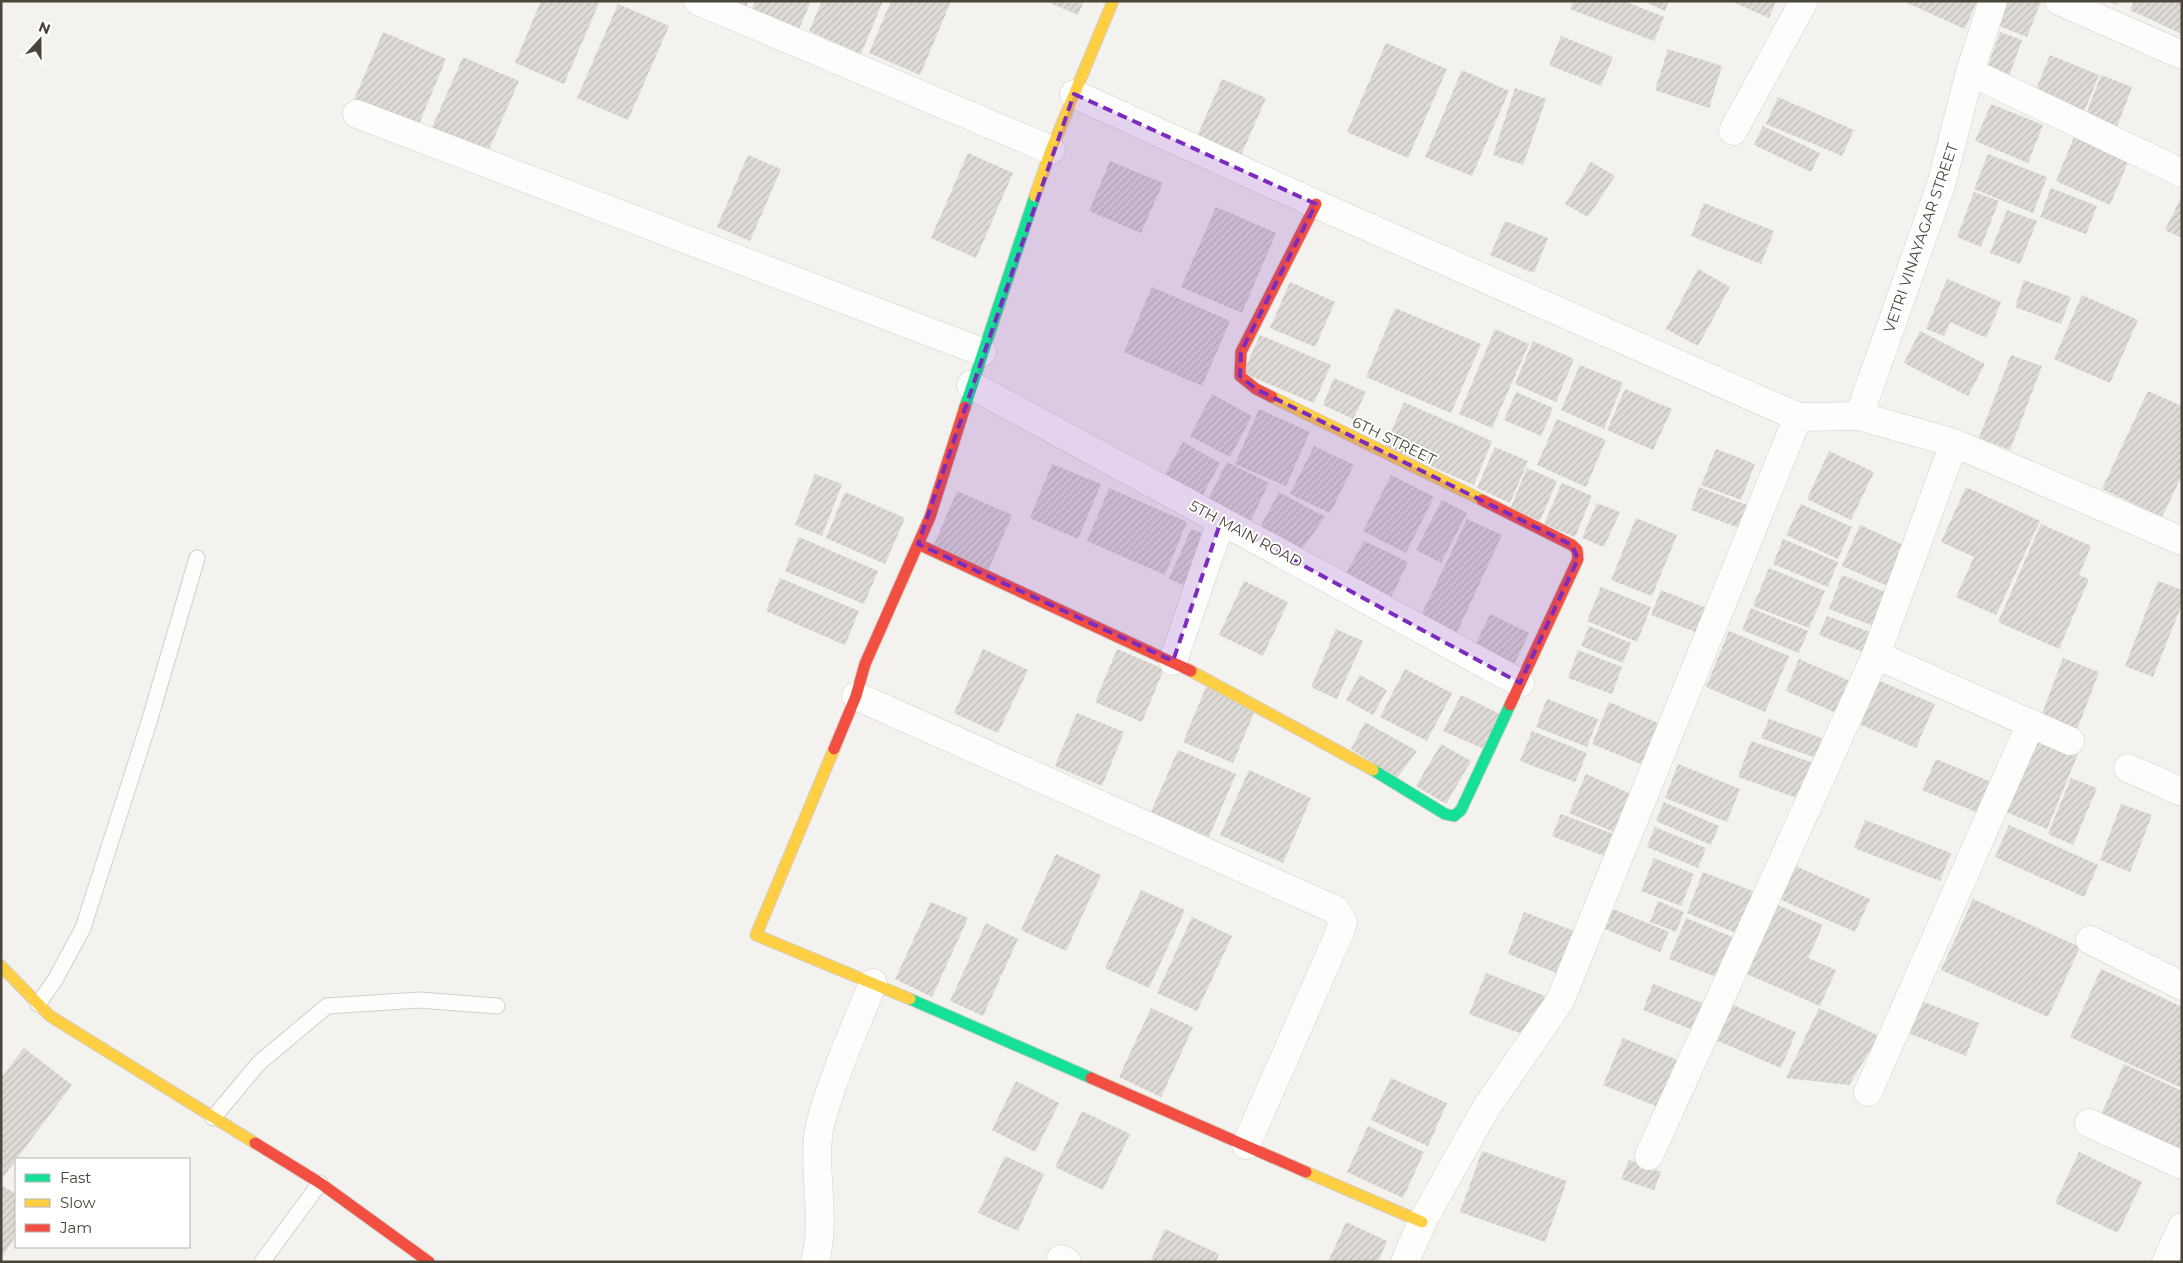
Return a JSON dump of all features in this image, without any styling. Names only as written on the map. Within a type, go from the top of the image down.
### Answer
[{"type":"street","points":[[698,1],[1052,150]]},
{"type":"street","points":[[1113,1],[1052,150],[982,352],[930,517],[865,664],[856,696],[756,935],[873,983],[1422,1222]]},
{"type":"street","points":[[1733,131],[1804,1]]},
{"type":"street","name":"VETRI VINAYAGAR STREET","points":[[1859,416],[1941,186],[1970,72],[1993,1]]},
{"type":"street","points":[[2059,1],[2182,55]]},
{"type":"street","points":[[1970,72],[2182,173]]},
{"type":"street","points":[[1074,94],[1316,204],[1798,417],[1859,416],[1954,444],[2182,542]]},
{"type":"street","points":[[357,114],[982,352]]},
{"type":"street","name":"6TH STREET","points":[[1316,204],[1241,352],[1240,376],[1256,389],[1572,545],[1577,550],[1578,559],[1520,683]]},
{"type":"street","name":"5TH MAIN ROAD","points":[[972,385],[1520,683]]},
{"type":"street","points":[[1405,1262],[1422,1222],[1486,1108],[1560,1001],[1798,417]]},
{"type":"street","points":[[1650,1156],[1876,655],[1954,444]]},
{"type":"street","points":[[1173,661],[1222,521]]},
{"type":"street","points":[[918,544],[1173,661],[1356,760],[1445,814],[1454,816],[1461,810],[1520,683]]},
{"type":"street","points":[[1876,655],[2070,741]]},
{"type":"street","points":[[856,696],[1336,910],[1343,922],[1339,934],[1246,1145]]},
{"type":"street","points":[[1868,1092],[2030,723]]},
{"type":"street","points":[[2128,768],[2182,792]]},
{"type":"street","points":[[2090,940],[2182,986]]},
{"type":"street","points":[[1,966],[57,1021],[320,1183],[429,1262]]},
{"type":"street","points":[[815,1262],[819,1247],[820,1206],[818,1137],[839,1065],[873,983]]},
{"type":"street","points":[[2088,1122],[2182,1165]]},
{"type":"street","points":[[2166,1262],[2182,1227]]},
{"type":"lane","points":[[38,1004],[55,980],[83,928],[149,722],[196,558]]},
{"type":"lane","points":[[213,1118],[260,1063],[327,1006],[419,1000],[497,1006]]},
{"type":"lane","points":[[262,1262],[320,1183]]},
{"type":"highlighted area","points":[[1074,94],[1316,204],[1241,352],[1240,376],[1256,389],[1572,545],[1578,559],[1520,683],[1221,521],[1173,661],[918,544]]},
{"type":"building","points":[[541,1],[600,1],[564,84],[515,63]]},
{"type":"building","points":[[732,1],[748,1],[746,7]]},
{"type":"building","points":[[755,1],[811,1],[799,29],[752,9]]},
{"type":"building","points":[[822,1],[883,1],[861,54],[809,31]]},
{"type":"building","points":[[891,1],[951,1],[920,75],[869,53]]},
{"type":"building","points":[[1045,1],[1084,1],[1078,15]]},
{"type":"building","points":[[1573,1],[1624,1],[1664,17],[1654,41],[1570,9]]},
{"type":"building","points":[[1643,1],[1669,1],[1665,11]]},
{"type":"building","points":[[1731,1],[1776,1],[1769,18]]},
{"type":"building","points":[[1907,1],[1977,1],[1965,29],[1907,3]]},
{"type":"building","points":[[2008,1],[2041,1],[2027,37],[1999,26]]},
{"type":"building","points":[[2107,1],[2119,1],[2117,5]]},
{"type":"building","points":[[2134,1],[2182,1],[2182,34],[2130,10]]},
{"type":"building","points":[[618,4],[669,26],[628,120],[577,98]]},
{"type":"building","points":[[383,32],[446,59],[416,131],[352,104]]},
{"type":"building","points":[[2000,32],[2022,40],[2007,82],[1985,74]]},
{"type":"building","points":[[1561,36],[1613,57],[1601,86],[1549,65]]},
{"type":"building","points":[[1386,43],[1447,69],[1408,158],[1347,132]]},
{"type":"building","points":[[1668,49],[1722,66],[1709,108],[1655,90]]},
{"type":"building","points":[[2050,55],[2099,75],[2082,117],[2033,97]]},
{"type":"building","points":[[463,57],[519,81],[486,156],[430,132]]},
{"type":"building","points":[[1462,70],[1509,91],[1472,176],[1425,157]]},
{"type":"building","points":[[2101,75],[2132,87],[2115,132],[2084,120]]},
{"type":"building","points":[[1222,79],[1266,98],[1239,160],[1195,141]]},
{"type":"building","points":[[1515,88],[1546,99],[1523,165],[1493,155]]},
{"type":"building","points":[[1778,97],[1854,130],[1842,156],[1766,124]]},
{"type":"building","points":[[1991,104],[2043,125],[2028,163],[1975,141]]},
{"type":"building","points":[[1763,126],[1820,153],[1811,172],[1754,145]]},
{"type":"building","points":[[2074,137],[2129,160],[2110,205],[2056,181]]},
{"type":"building","points":[[968,153],[1013,173],[976,258],[931,238]]},
{"type":"building","points":[[1988,154],[2047,177],[2033,213],[1974,189]]},
{"type":"building","points":[[748,155],[781,169],[750,241],[717,227]]},
{"type":"building","points":[[1110,161],[1163,183],[1141,233],[1089,211]]},
{"type":"building","points":[[1591,162],[1615,176],[1588,217],[1565,204]]},
{"type":"building","points":[[2051,188],[2097,206],[2086,234],[2040,217]]},
{"type":"building","points":[[1974,192],[1999,201],[1981,247],[1957,237]]},
{"type":"building","points":[[2182,196],[2182,238],[2165,230]]},
{"type":"building","points":[[1704,203],[1774,231],[1761,264],[1691,236]]},
{"type":"building","points":[[1216,207],[1276,233],[1242,313],[1181,287]]},
{"type":"building","points":[[2007,210],[2037,221],[2020,264],[1990,253]]},
{"type":"building","points":[[1505,221],[1548,238],[1534,273],[1490,255]]},
{"type":"building","points":[[1698,269],[1730,287],[1698,346],[1666,329]]},
{"type":"building","points":[[1947,279],[2001,302],[1986,338],[1950,322],[1944,336],[1926,329]]},
{"type":"building","points":[[2024,280],[2071,297],[2061,324],[2015,307]]},
{"type":"building","points":[[1290,282],[1335,302],[1315,347],[1270,328]]},
{"type":"building","points":[[1152,287],[1230,321],[1202,386],[1124,352]]},
{"type":"building","points":[[2082,295],[2138,320],[2110,383],[2054,359]]},
{"type":"building","points":[[1395,308],[1481,344],[1451,413],[1366,377]]},
{"type":"building","points":[[1495,329],[1529,344],[1492,428],[1459,414]]},
{"type":"building","points":[[1920,331],[1985,364],[1968,396],[1904,363]]},
{"type":"building","points":[[1260,335],[1331,365],[1314,403],[1243,373]]},
{"type":"building","points":[[1533,341],[1574,359],[1556,402],[1515,384]]},
{"type":"building","points":[[2011,355],[2042,366],[2010,450],[1979,438]]},
{"type":"building","points":[[1580,365],[1623,383],[1604,429],[1561,410]]},
{"type":"building","points":[[1334,378],[1366,392],[1353,419],[1323,405]]},
{"type":"building","points":[[1625,389],[1672,409],[1653,450],[1607,430]]},
{"type":"building","points":[[2148,391],[2182,406],[2182,475],[2162,517],[2102,489]]},
{"type":"building","points":[[1516,392],[1553,408],[1541,436],[1504,420]]},
{"type":"building","points":[[1212,394],[1252,416],[1230,457],[1190,436]]},
{"type":"building","points":[[1404,402],[1492,441],[1474,485],[1385,446]]},
{"type":"building","points":[[1259,409],[1310,432],[1286,486],[1235,464]]},
{"type":"building","points":[[1557,419],[1606,440],[1586,487],[1537,465]]},
{"type":"building","points":[[1183,442],[1220,463],[1201,498],[1163,478]]},
{"type":"building","points":[[1314,446],[1354,465],[1330,513],[1290,494]]},
{"type":"building","points":[[1495,447],[1528,461],[1510,503],[1477,488]]},
{"type":"building","points":[[1716,449],[1755,464],[1741,500],[1701,485]]},
{"type":"building","points":[[1829,451],[1874,472],[1851,520],[1807,499]]},
{"type":"building","points":[[1227,462],[1269,483],[1248,526],[1205,505]]},
{"type":"building","points":[[1052,464],[1101,484],[1078,539],[1030,518]]},
{"type":"building","points":[[1527,468],[1557,481],[1540,521],[1510,509]]},
{"type":"building","points":[[815,474],[842,484],[822,536],[795,525]]},
{"type":"building","points":[[1391,475],[1434,497],[1406,553],[1363,531]]},
{"type":"building","points":[[1562,483],[1592,496],[1575,537],[1544,524]]},
{"type":"building","points":[[1699,487],[1752,507],[1744,530],[1691,510]]},
{"type":"building","points":[[1966,487],[2040,521],[1996,615],[1956,597],[1974,557],[1941,542]]},
{"type":"building","points":[[1109,488],[1187,522],[1165,575],[1087,541]]},
{"type":"building","points":[[957,491],[1012,515],[988,571],[933,547]]},
{"type":"building","points":[[845,492],[905,518],[885,564],[826,538]]},
{"type":"building","points":[[1279,492],[1325,517],[1300,552],[1259,529]]},
{"type":"building","points":[[1442,500],[1467,513],[1441,563],[1416,550]]},
{"type":"building","points":[[1597,503],[1620,512],[1604,547],[1582,538]]},
{"type":"building","points":[[1801,504],[1852,527],[1838,559],[1786,535]]},
{"type":"building","points":[[1636,518],[1677,535],[1652,596],[1611,580]]},
{"type":"building","points":[[1467,519],[1502,535],[1452,643],[1416,626]]},
{"type":"building","points":[[2041,524],[2091,546],[2079,575],[2089,579],[2059,649],[1998,622]]},
{"type":"building","points":[[1860,525],[1915,550],[1897,590],[1842,566]]},
{"type":"building","points":[[1191,529],[1208,535],[1188,587],[1169,579]]},
{"type":"building","points":[[799,537],[878,571],[864,604],[785,571]]},
{"type":"building","points":[[1783,539],[1838,562],[1828,587],[1773,564]]},
{"type":"building","points":[[1364,541],[1408,562],[1389,602],[1344,577]]},
{"type":"building","points":[[1769,568],[1825,591],[1809,628],[1753,606]]},
{"type":"building","points":[[1842,575],[1893,595],[1879,628],[1829,609]]},
{"type":"building","points":[[780,578],[859,611],[845,645],[766,611]]},
{"type":"building","points":[[1244,581],[1288,602],[1263,656],[1219,635]]},
{"type":"building","points":[[2158,581],[2182,590],[2182,604],[2153,677],[2125,666]]},
{"type":"building","points":[[1601,587],[1651,607],[1637,642],[1587,621]]},
{"type":"building","points":[[1661,590],[1716,612],[1706,636],[1651,615]]},
{"type":"building","points":[[1751,608],[1808,631],[1799,653],[1742,630]]},
{"type":"building","points":[[1490,614],[1529,633],[1513,667],[1474,648]]},
{"type":"building","points":[[1827,616],[1878,635],[1871,655],[1819,635]]},
{"type":"building","points":[[1589,626],[1631,643],[1623,663],[1581,646]]},
{"type":"building","points":[[1336,629],[1363,641],[1337,699],[1311,687]]},
{"type":"building","points":[[1729,631],[1789,656],[1765,712],[1706,687]]},
{"type":"building","points":[[983,649],[1028,670],[998,733],[954,713]]},
{"type":"building","points":[[1117,649],[1164,669],[1142,722],[1095,702]]},
{"type":"building","points":[[1578,650],[1622,667],[1612,694],[1568,678]]},
{"type":"building","points":[[2063,658],[2099,672],[2075,735],[2039,722]]},
{"type":"building","points":[[1799,659],[1850,681],[1836,713],[1786,691]]},
{"type":"building","points":[[1405,669],[1452,693],[1427,741],[1380,717]]},
{"type":"building","points":[[1360,675],[1387,690],[1373,715],[1346,700]]},
{"type":"building","points":[[1877,680],[1935,704],[1916,748],[1859,724]]},
{"type":"building","points":[[1206,687],[1256,708],[1233,763],[1183,742]]},
{"type":"building","points":[[1461,695],[1500,714],[1482,748],[1443,731]]},
{"type":"building","points":[[1547,699],[1598,719],[1587,747],[1536,727]]},
{"type":"building","points":[[1609,702],[1665,726],[1648,767],[1592,744]]},
{"type":"building","points":[[1077,713],[1124,732],[1102,786],[1055,766]]},
{"type":"building","points":[[1769,719],[1827,740],[1819,759],[1761,738]]},
{"type":"building","points":[[1365,722],[1417,751],[1397,778],[1351,749]]},
{"type":"building","points":[[2034,730],[2080,749],[2047,829],[2001,810]]},
{"type":"building","points":[[1532,731],[1587,753],[1575,782],[1520,761]]},
{"type":"building","points":[[1751,741],[1816,764],[1803,800],[1738,777]]},
{"type":"building","points":[[1441,744],[1471,761],[1446,804],[1416,786]]},
{"type":"building","points":[[1178,750],[1236,774],[1209,837],[1151,812]]},
{"type":"building","points":[[1936,759],[2001,786],[1988,817],[1922,790]]},
{"type":"building","points":[[1678,764],[1740,789],[1727,822],[1665,798]]},
{"type":"building","points":[[1249,770],[1311,798],[1283,863],[1220,835]]},
{"type":"building","points":[[1586,774],[1638,797],[1623,836],[1569,813]]},
{"type":"building","points":[[2071,778],[2097,788],[2073,845],[2048,834]]},
{"type":"building","points":[[1664,802],[1719,826],[1711,845],[1656,821]]},
{"type":"building","points":[[2121,804],[2152,815],[2130,872],[2100,860]]},
{"type":"building","points":[[1561,814],[1621,837],[1612,859],[1552,836]]},
{"type":"building","points":[[1865,820],[1951,853],[1940,881],[1854,848]]},
{"type":"building","points":[[2009,825],[2098,865],[2084,897],[1995,857]]},
{"type":"building","points":[[1655,827],[1706,848],[1698,868],[1647,847]]},
{"type":"building","points":[[1056,854],[1101,875],[1066,951],[1021,930]]},
{"type":"building","points":[[1654,858],[1694,874],[1681,906],[1641,891]]},
{"type":"building","points":[[1793,865],[1870,899],[1855,932],[1779,899]]},
{"type":"building","points":[[1703,872],[1758,893],[1741,935],[1687,913]]},
{"type":"building","points":[[1141,890],[1185,910],[1149,988],[1105,968]]},
{"type":"building","points":[[1973,899],[2080,947],[2048,1017],[1941,970]]},
{"type":"building","points":[[1658,901],[1684,912],[1676,932],[1650,922]]},
{"type":"building","points":[[931,902],[968,918],[932,997],[895,979]]},
{"type":"building","points":[[1778,905],[1823,925],[1808,958],[1836,970],[1820,1006],[1747,974]]},
{"type":"building","points":[[1613,909],[1669,932],[1660,952],[1605,929]]},
{"type":"building","points":[[1524,912],[1580,933],[1564,976],[1508,954]]},
{"type":"building","points":[[1192,917],[1232,936],[1197,1011],[1157,993]]},
{"type":"building","points":[[1686,918],[1740,940],[1724,980],[1669,959]]},
{"type":"building","points":[[986,923],[1018,939],[983,1016],[950,1001]]},
{"type":"building","points":[[2101,969],[2182,1007],[2182,1088],[2070,1037]]},
{"type":"building","points":[[1486,973],[1545,996],[1530,1037],[1469,1014]]},
{"type":"building","points":[[1653,984],[1708,1005],[1698,1032],[1643,1010]]},
{"type":"building","points":[[1916,999],[1979,1023],[1966,1056],[1903,1031]]},
{"type":"building","points":[[1726,1002],[1796,1032],[1781,1068],[1711,1038]]},
{"type":"building","points":[[1151,1008],[1193,1027],[1161,1097],[1119,1077]]},
{"type":"building","points":[[1819,1008],[1879,1036],[1849,1085],[1786,1078]]},
{"type":"building","points":[[1623,1038],[1685,1063],[1666,1110],[1603,1085]]},
{"type":"building","points":[[24,1048],[72,1085],[17,1158],[15,1158],[15,1161],[3,1177],[1,1078]]},
{"type":"building","points":[[2124,1064],[2182,1091],[2182,1159],[2098,1121]]},
{"type":"building","points":[[1391,1078],[1447,1103],[1428,1146],[1371,1120]]},
{"type":"building","points":[[1016,1081],[1059,1103],[1035,1152],[992,1130]]},
{"type":"building","points":[[1082,1111],[1130,1134],[1103,1190],[1055,1167]]},
{"type":"building","points":[[1368,1126],[1424,1152],[1403,1198],[1347,1172]]},
{"type":"building","points":[[1482,1151],[1567,1181],[1545,1242],[1460,1212]]},
{"type":"building","points":[[2079,1152],[2142,1182],[2118,1233],[2055,1203]]},
{"type":"building","points":[[1005,1156],[1044,1174],[1018,1231],[978,1213]]},
{"type":"building","points":[[1629,1160],[1661,1172],[1654,1190],[1621,1179]]},
{"type":"building","points":[[1,1185],[15,1193],[15,1237],[1,1259]]},
{"type":"building","points":[[1346,1222],[1387,1241],[1378,1262],[1328,1262]]},
{"type":"building","points":[[1165,1229],[1219,1254],[1216,1262],[1150,1262]]},
{"type":"traffic: fast","points":[[965,407],[1035,196]]},
{"type":"traffic: fast","points":[[1373,770],[1445,814],[1454,816],[1461,810],[1510,705]]},
{"type":"traffic: fast","points":[[910,999],[1091,1078]]},
{"type":"traffic: slow","points":[[1035,196],[1051,150],[1113,1]]},
{"type":"traffic: slow","points":[[1272,397],[1482,500]]},
{"type":"traffic: slow","points":[[1191,671],[1373,770]]},
{"type":"traffic: slow","points":[[834,749],[756,935],[910,999]]},
{"type":"traffic: slow","points":[[1,966],[50,1016],[255,1143]]},
{"type":"traffic: slow","points":[[1306,1172],[1422,1222]]},
{"type":"traffic: jam","points":[[1272,397],[1256,389],[1240,376],[1241,352],[1316,204]]},
{"type":"traffic: jam","points":[[834,749],[856,696],[865,664],[930,517],[965,407]]},
{"type":"traffic: jam","points":[[1482,500],[1572,545],[1577,550],[1578,559],[1510,705]]},
{"type":"traffic: jam","points":[[918,544],[1191,671]]},
{"type":"traffic: jam","points":[[1091,1078],[1306,1172]]},
{"type":"traffic: jam","points":[[255,1143],[320,1183],[429,1262]]}]
